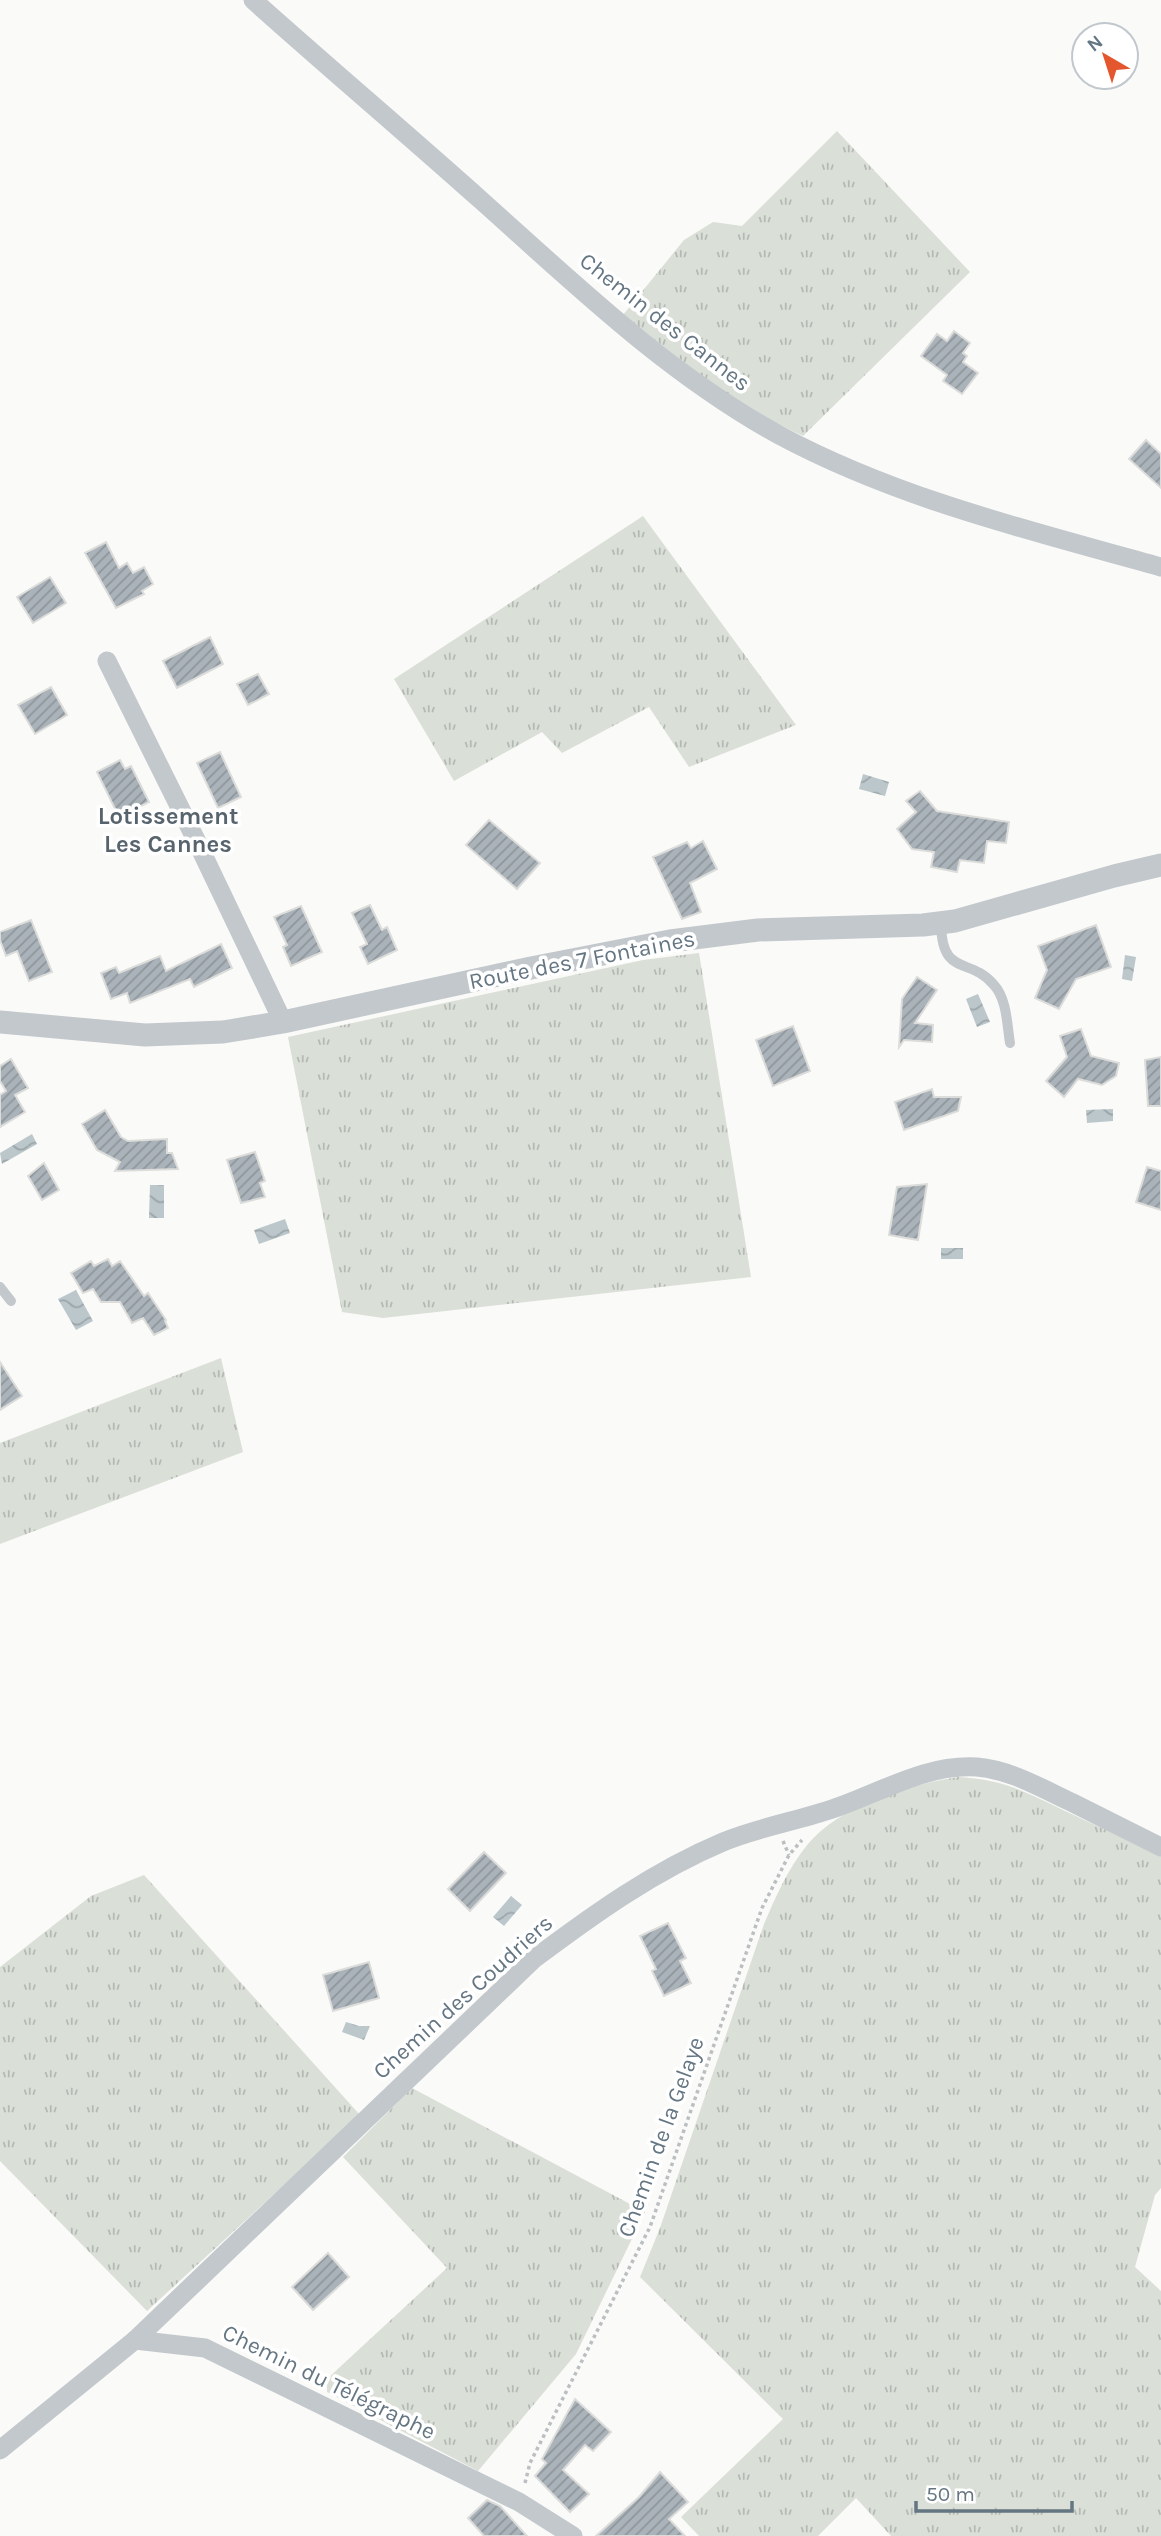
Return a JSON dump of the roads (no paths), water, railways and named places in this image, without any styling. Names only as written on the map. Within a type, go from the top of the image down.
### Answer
[{"type":"street","name":"Chemin des Cannes","points":[[253,0],[605,311],[680,372],[740,412],[814,452],[883,482],[938,502],[1161,567]]},
{"type":"street","points":[[107,661],[283,1022]]},
{"type":"street","name":"Route des 7 Fontaines","points":[[0,1022],[145,1035],[223,1032],[283,1022],[670,941],[758,930],[941,923],[988,913],[1161,865]]},
{"type":"street","name":"Chemin des Coudriers","points":[[135,2340],[534,1959],[599,1910],[690,1858],[766,1827],[836,1808],[923,1773],[953,1767],[995,1770],[1023,1779],[1161,1847]]},
{"type":"street","points":[[0,2450],[135,2340]]},
{"type":"street","name":"Chemin du Télégraphe","points":[[135,2340],[205,2348],[519,2502],[573,2536]]},
{"type":"lane","points":[[941,923],[941,939],[950,959],[985,976],[999,992],[1010,1043]]},
{"type":"lane","points":[[0,1287],[11,1301]]},
{"type":"water","points":[[863,774],[889,782],[885,796],[859,789]]},
{"type":"water","points":[[1125,955],[1136,957],[1132,981],[1122,979]]},
{"type":"water","points":[[978,994],[990,1022],[977,1027],[966,999]]},
{"type":"water","points":[[1113,1109],[1113,1121],[1087,1123],[1086,1110]]},
{"type":"water","points":[[32,1134],[37,1144],[2,1164],[0,1153]]},
{"type":"water","points":[[150,1185],[164,1185],[164,1218],[149,1218]]},
{"type":"water","points":[[285,1219],[290,1233],[259,1244],[254,1230]]},
{"type":"water","points":[[941,1248],[963,1248],[963,1259],[941,1259]]},
{"type":"water","points":[[76,1290],[93,1321],[76,1330],[58,1299]]},
{"type":"water","points":[[511,1896],[522,1905],[504,1926],[493,1917]]},
{"type":"water","points":[[346,2022],[370,2026],[364,2040],[342,2032]]},
{"type":"district","name":"Lotissement Les Cannes","points":[[168,830]]}]
